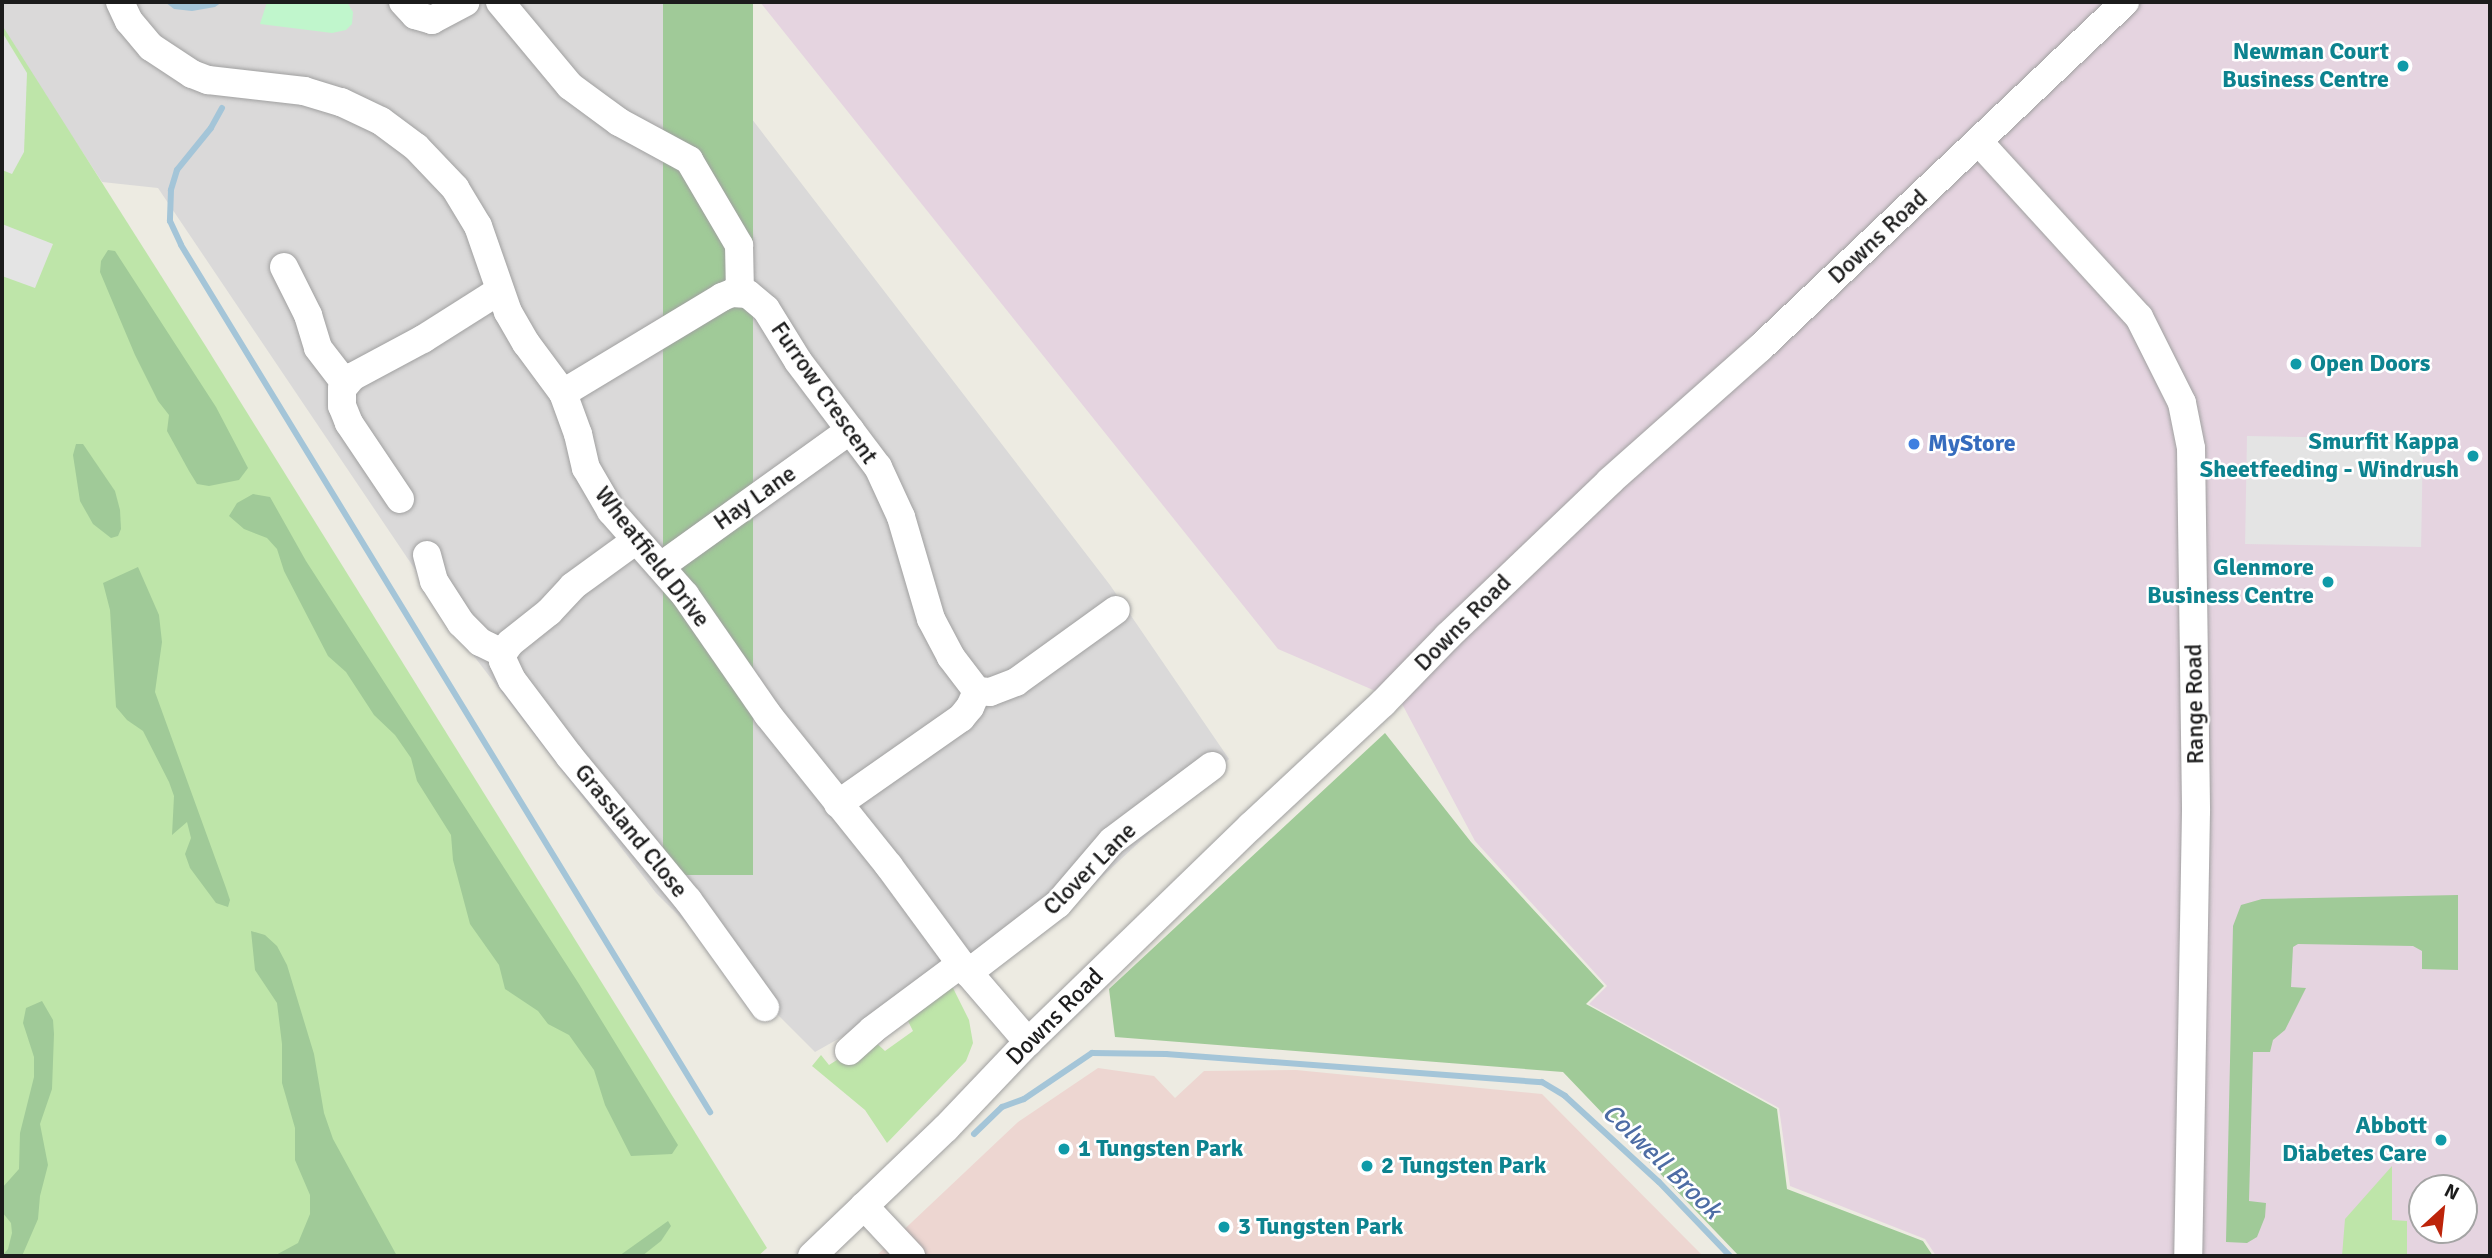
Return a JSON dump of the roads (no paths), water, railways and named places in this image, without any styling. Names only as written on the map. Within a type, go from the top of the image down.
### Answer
[{"type":"street","name":"Wheatfield Drive","points":[[120,2],[129,21],[151,47],[192,74],[208,80],[303,91],[341,102],[381,121],[415,147],[454,188],[478,226],[499,291],[526,343],[563,393],[592,482],[635,541],[661,566],[768,715],[911,894],[965,969],[1028,1042]]},
{"type":"street","points":[[403,2],[415,15],[432,20],[466,2]]},
{"type":"street","points":[[499,2],[570,86],[620,122],[689,160],[739,246],[740,292],[722,297],[563,393]]},
{"type":"street","name":"Downs Road","points":[[812,1256],[946,1128],[1028,1042],[1251,826],[1383,704],[1448,636],[1591,499],[1752,355],[2125,2]]},
{"type":"street","name":"Range Road","points":[[1979,142],[2139,317],[2182,403],[2188,437],[2193,542],[2196,811],[2188,1256]]},
{"type":"street","points":[[284,267],[308,315],[318,348],[345,383]]},
{"type":"street","points":[[400,499],[349,423],[342,406],[342,389],[345,383],[499,291]]},
{"type":"street","name":"Furrow Crescent","points":[[740,292],[756,299],[766,309],[798,361],[892,492],[932,619],[951,657],[977,691]]},
{"type":"street","name":"Hay Lane","points":[[661,566],[849,430]]},
{"type":"street","points":[[427,555],[434,581],[461,623],[480,642],[503,653],[510,643],[550,612],[573,586],[635,541]]},
{"type":"street","points":[[838,804],[961,718],[970,707],[977,691],[990,692],[1016,681],[1116,610]]},
{"type":"street","name":"Grassland Close","points":[[503,653],[503,661],[512,680],[570,757],[688,900],[765,1007]]},
{"type":"street","name":"Clover Lane","points":[[849,1051],[872,1030],[1058,904],[1112,841],[1212,766]]},
{"type":"street","points":[[864,1206],[911,1256]]},
{"type":"water","points":[[165,2],[222,2],[215,7],[192,11],[174,9]]},
{"type":"waterway","points":[[222,108],[211,128],[177,170],[171,190],[170,221],[181,245],[710,1112]]},
{"type":"waterway","name":"Colwell Brook","points":[[974,1134],[1002,1107],[1024,1099],[1092,1053],[1166,1054],[1542,1082],[1565,1096],[1659,1182],[1730,1256]]},
{"type":"place","name":"Newman Court Business Centre","points":[[2403,66]]},
{"type":"place","name":"Open Doors","points":[[2296,364]]},
{"type":"place","name":"MyStore","points":[[1914,444]]},
{"type":"place","name":"Smurfit Kappa Sheetfeeding - Windrush","points":[[2473,456]]},
{"type":"place","name":"Glenmore Business Centre","points":[[2328,582]]},
{"type":"place","name":"Abbott Diabetes Care","points":[[2441,1140]]},
{"type":"place","name":"1 Tungsten Park","points":[[1064,1149]]},
{"type":"place","name":"2 Tungsten Park","points":[[1367,1166]]},
{"type":"place","name":"3 Tungsten Park","points":[[1224,1227]]}]
